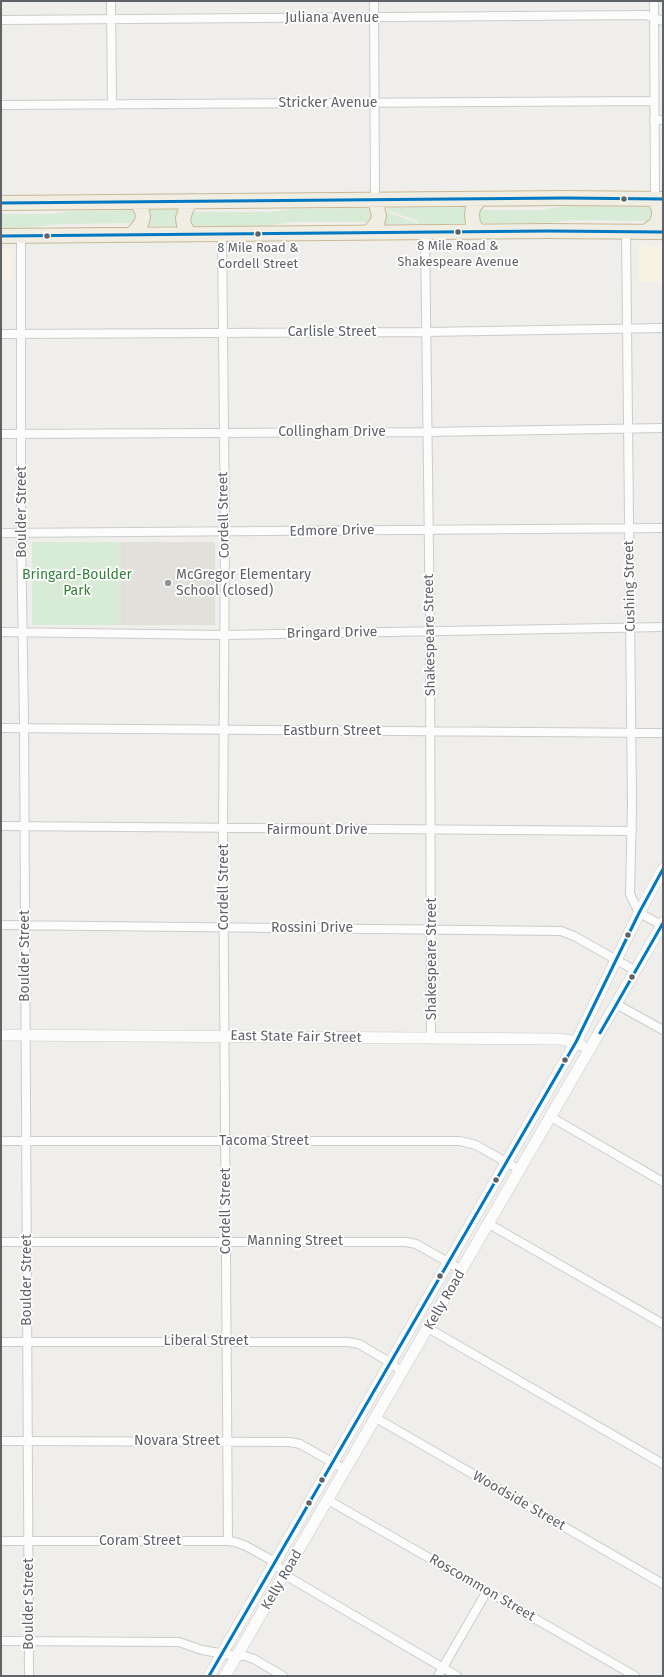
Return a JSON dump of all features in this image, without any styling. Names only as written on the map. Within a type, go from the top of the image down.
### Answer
[{"type":"highway","points":[[477,232],[472,216],[474,208],[480,199]]},
{"type":"highway","points":[[1,203],[659,199],[659,216],[656,224],[647,231]]},
{"type":"highway","points":[[369,232],[379,220],[379,213],[375,200]]},
{"type":"highway","points":[[189,234],[184,225],[183,218],[192,201]]},
{"type":"highway","points":[[132,234],[139,228],[143,217],[142,211],[137,202]]},
{"type":"highway","points":[[1,236],[369,232],[663,232]]},
{"type":"street","points":[[111,1],[112,105]]},
{"type":"street","points":[[374,1],[375,200]]},
{"type":"street","points":[[654,1],[659,20],[654,101],[659,199]]},
{"type":"street","name":"Juliana Avenue","points":[[1,20],[646,15],[659,20]]},
{"type":"street","name":"Stricker Avenue","points":[[1,105],[654,101]]},
{"type":"street","points":[[654,120],[663,120]]},
{"type":"street","name":"Cushing Street","points":[[626,231],[632,732],[632,831],[630,894],[639,913]]},
{"type":"street","name":"Shakespeare Street","points":[[425,232],[430,631],[432,1038]]},
{"type":"street","name":"Cordell Street","points":[[222,234],[225,532],[223,829],[227,1341],[226,1441],[228,1540]]},
{"type":"street","name":"Boulder Street","points":[[21,236],[21,533],[24,728],[28,1341],[28,1676]]},
{"type":"street","name":"Carlisle Street","points":[[1,334],[426,332],[663,328]]},
{"type":"street","name":"Collingham Drive","points":[[1,434],[427,432],[663,428]]},
{"type":"street","name":"Edmore Drive","points":[[1,533],[663,528]]},
{"type":"street","name":"Bringard Drive","points":[[1,632],[224,635],[663,627]]},
{"type":"street","name":"Eastburn Street","points":[[1,728],[663,733]]},
{"type":"street","name":"Fairmount Drive","points":[[1,826],[223,829],[632,831]]},
{"type":"street","name":"Kelly Road","points":[[209,1676],[576,1042],[639,913],[663,869]]},
{"type":"street","points":[[639,913],[662,924]]},
{"type":"street","name":"Kelly Road","points":[[225,1676],[662,924]]},
{"type":"street","name":"Rossini Drive","points":[[1,925],[561,931],[636,971]]},
{"type":"street","points":[[616,1004],[663,1030]]},
{"type":"street","name":"East State Fair Street","points":[[1,1035],[559,1039],[576,1042],[590,1050]]},
{"type":"street","points":[[551,1117],[663,1182]]},
{"type":"street","name":"Tacoma Street","points":[[1,1141],[464,1141],[476,1145],[520,1170]]},
{"type":"street","points":[[489,1224],[663,1324]]},
{"type":"street","name":"Manning Street","points":[[1,1242],[406,1242],[416,1244],[462,1270]]},
{"type":"street","points":[[428,1328],[663,1464]]},
{"type":"street","name":"Liberal Street","points":[[1,1342],[348,1342],[359,1344],[391,1363],[402,1372]]},
{"type":"street","name":"Woodside Street","points":[[376,1418],[663,1584]]},
{"type":"street","name":"Novara Street","points":[[1,1441],[294,1442],[346,1470]]},
{"type":"street","name":"Roscommon Street","points":[[328,1500],[635,1676]]},
{"type":"street","name":"Coram Street","points":[[1,1541],[228,1540],[246,1546],[275,1562]]},
{"type":"street","points":[[275,1562],[285,1575],[457,1676]]},
{"type":"street","points":[[438,1676],[487,1591]]},
{"type":"street","points":[[1,1641],[179,1642],[202,1650],[221,1654],[245,1656],[254,1659],[283,1676]]},
{"type":"shaded area","points":[[639,245],[663,246],[663,282],[639,282]]},
{"type":"shaded area","points":[[1,249],[12,249],[12,281],[1,281]]},
{"type":"shaded area","name":"McGregor Elementary School (closed)","points":[[121,542],[215,542],[215,625],[121,625]]},
{"type":"green space","points":[[565,206],[648,207],[651,208],[654,214],[650,220],[647,221],[573,220],[549,223],[480,223],[479,212],[483,210],[542,210]]},
{"type":"green space","points":[[467,207],[466,224],[418,224],[418,221],[387,210],[386,208]]},
{"type":"green space","points":[[367,208],[373,211],[370,221],[368,222],[292,222],[266,226],[195,226],[190,225],[188,217],[194,212],[269,212],[296,209]]},
{"type":"green space","points":[[384,208],[385,211],[416,224],[383,224]]},
{"type":"green space","points":[[179,209],[177,226],[147,226],[148,210]]},
{"type":"green space","points":[[134,210],[137,214],[134,223],[57,224],[31,228],[1,228],[1,214],[52,214],[73,211]]},
{"type":"green space","name":"Bringard-Boulder Park","points":[[32,542],[121,542],[121,625],[32,625]]},
{"type":"transit line","points":[[1,203],[565,198],[663,199]]},
{"type":"transit line","points":[[1,236],[548,231],[663,232]]},
{"type":"transit line","points":[[209,1676],[576,1042],[639,913],[663,869]]},
{"type":"transit line","points":[[600,1033],[663,923]]},
{"type":"place","name":"8 Mile Road & Shakespeare Avenue","points":[[458,232]]},
{"type":"place","name":"8 Mile Road & Cordell Street","points":[[258,234]]},
{"type":"place","name":"McGregor Elementary School (closed)","points":[[168,583]]}]
